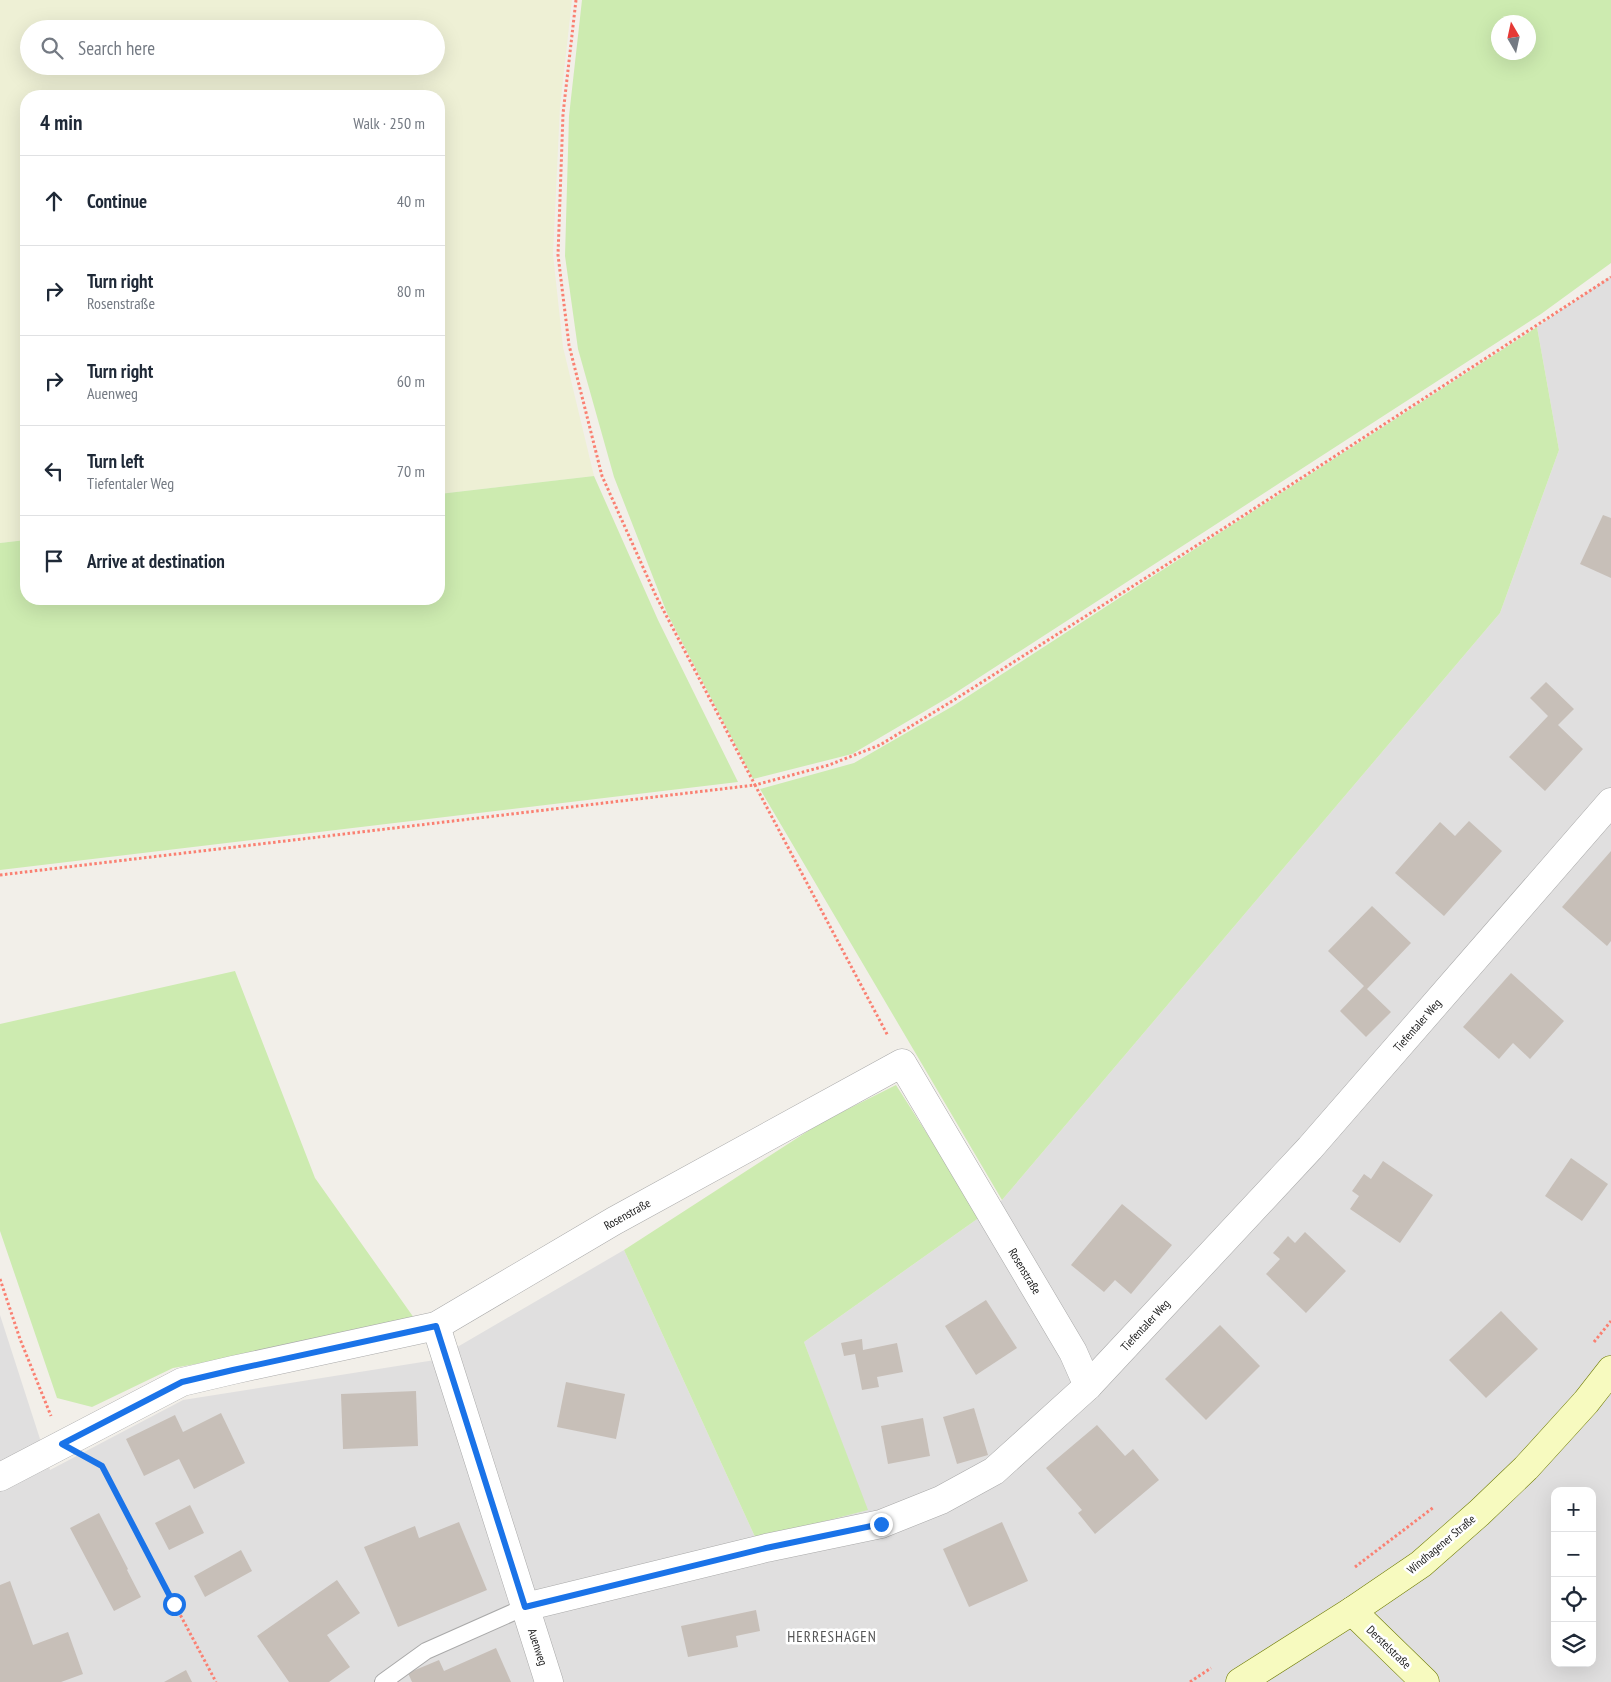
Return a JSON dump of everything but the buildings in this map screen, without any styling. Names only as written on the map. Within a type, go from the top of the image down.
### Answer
[{"type":"main road","name":"Windhagener Straße","points":[[1240,1682],[1352,1611],[1420,1564],[1479,1513],[1533,1461],[1586,1402],[1611,1370]]},
{"type":"main road","name":"Derstelstraße","points":[[1352,1611],[1426,1682]]},
{"type":"street","name":"Tiefentaler Weg","points":[[525,1607],[766,1548],[881,1524],[941,1500],[994,1471],[1088,1386],[1310,1148],[1611,802]]},
{"type":"street","name":"Rosenstraße","points":[[0,1478],[182,1382],[436,1326],[623,1216],[902,1063],[1073,1352],[1088,1386]]},
{"type":"street","name":"Auenweg","points":[[436,1326],[549,1682]]},
{"type":"lane","points":[[383,1682],[426,1651],[525,1607]]},
{"type":"path","points":[[576,0],[563,114],[558,256],[569,345],[602,476],[656,596],[902,1063]]},
{"type":"path","points":[[0,875],[755,785],[829,765],[880,745],[954,700],[1232,523],[1611,277]]},
{"type":"path","points":[[0,1279],[20,1339],[62,1444],[102,1466],[216,1682]]},
{"type":"path","points":[[1594,1343],[1611,1321]]},
{"type":"path","points":[[1351,1571],[1434,1507]]},
{"type":"path","points":[[1190,1682],[1214,1666]]},
{"type":"shaded area","points":[[1611,276],[1611,1682],[0,1682],[0,1315],[50,1470],[183,1400],[435,1360],[624,1250],[756,1539],[867,1510],[804,1342],[1002,1200],[1500,613],[1559,450],[1537,327]]},
{"type":"green space","points":[[0,0],[572,0],[560,107],[553,254],[563,347],[594,476],[445,493],[445,90],[20,90],[20,541],[0,543]]},
{"type":"green space","points":[[582,0],[1611,0],[1611,263],[1541,314],[949,697],[852,754],[753,779],[667,613],[614,477],[578,349],[565,256],[569,116]]},
{"type":"green space","points":[[1537,327],[1559,450],[1500,613],[1002,1200],[760,789],[854,763],[953,706]]},
{"type":"green space","points":[[594,476],[658,620],[738,782],[0,870],[0,543],[20,541],[20,605],[445,605],[445,493]]},
{"type":"green space","points":[[235,971],[315,1178],[419,1325],[173,1368],[92,1407],[57,1398],[0,1231],[0,1024]]},
{"type":"green space","points":[[896,1085],[980,1217],[804,1342],[868,1510],[756,1539],[624,1250],[822,1122]]},
{"type":"district","name":"HERRESHAGEN","points":[[832,1636]]},
{"type":"route","points":[[174,1604],[102,1466],[62,1444],[182,1382],[436,1326],[525,1607],[766,1548],[881,1524]]}]
